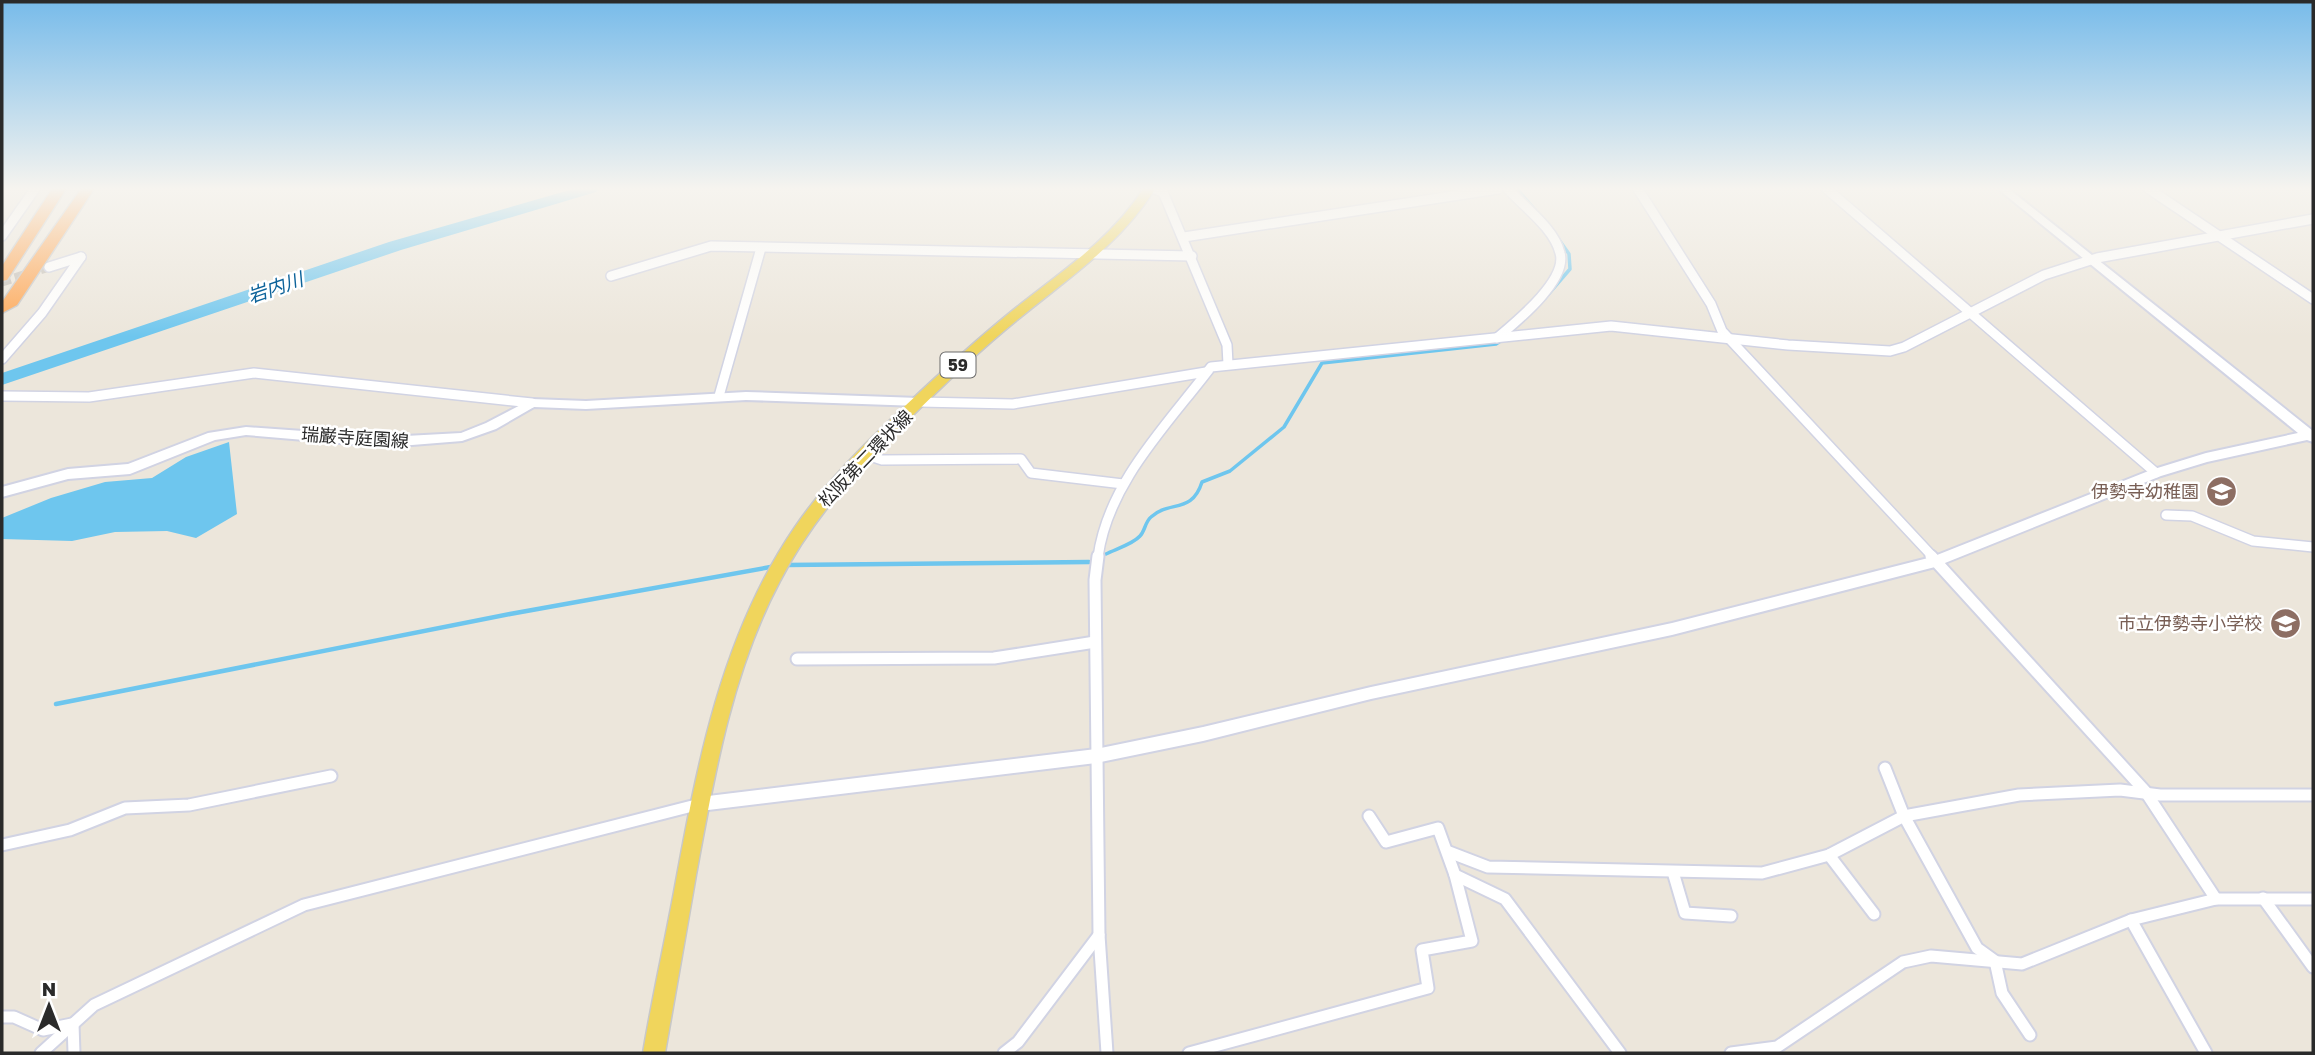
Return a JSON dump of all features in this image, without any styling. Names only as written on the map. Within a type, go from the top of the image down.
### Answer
[{"type":"highway","points":[[2,277],[28,238]]},
{"type":"highway","points":[[2,302],[43,238]]},
{"type":"highway","points":[[2,309],[12,302],[54,238]]},
{"type":"main road","name":"松阪第二環状線","points":[[653,1053],[700,803],[732,669],[778,565],[816,509],[864,454],[965,357],[1106,238]]},
{"type":"street","points":[[1185,238],[1227,345],[1228,364]]},
{"type":"street","points":[[1502,338],[1558,274],[1563,262],[1559,248],[1551,238]]},
{"type":"street","points":[[1669,238],[1711,304],[1728,338],[2145,791],[2216,899]]},
{"type":"street","points":[[1884,238],[2156,473]]},
{"type":"street","points":[[2062,238],[2312,436]]},
{"type":"street","points":[[2,396],[89,397],[254,373],[532,403],[586,405],[719,396],[1013,404],[1206,372],[1228,364],[1262,364],[1611,326],[1890,351],[1905,347],[2044,275],[2090,261],[2197,238]]},
{"type":"street","points":[[2223,238],[2313,299]]},
{"type":"street","points":[[611,276],[712,246],[1192,256]]},
{"type":"street","points":[[719,396],[761,248]]},
{"type":"street","points":[[2,359],[42,313],[81,257],[49,267]]},
{"type":"street","points":[[1107,1053],[1100,935],[1096,756],[1095,580],[1101,534],[1122,484],[1206,372]]},
{"type":"street","name":"瑞巌寺庭園線","points":[[2,492],[68,474],[130,469],[213,436],[246,431],[387,442],[462,437],[491,426],[532,403]]},
{"type":"street","points":[[40,1053],[94,1005],[304,905],[700,803],[1096,756],[1672,629],[1935,562],[2156,473],[2206,458],[2312,436]]},
{"type":"street","points":[[864,454],[882,460],[1021,459],[1031,473],[1122,484]]},
{"type":"street","points":[[2166,515],[2179,514],[2213,521],[2252,541],[2313,547]]},
{"type":"street","points":[[797,660],[994,657],[1095,642]]},
{"type":"street","points":[[1885,768],[1904,816],[1976,948],[1995,961],[2002,993],[2031,1035]]},
{"type":"street","points":[[2,845],[70,830],[125,808],[189,805],[331,776]]},
{"type":"street","points":[[1450,852],[1488,867],[1762,873],[1829,855],[1904,816],[2018,795],[2145,791],[2160,795],[2313,795]]},
{"type":"street","points":[[1189,1053],[1215,1050],[1428,988],[1422,950],[1472,941],[1450,852],[1438,828],[1426,829],[1395,842],[1386,842],[1369,816]]},
{"type":"street","points":[[1829,855],[1874,914]]},
{"type":"street","points":[[1673,872],[1685,913],[1731,916]]},
{"type":"street","points":[[1455,875],[1505,899],[1620,1053]]},
{"type":"street","points":[[2263,898],[2313,967]]},
{"type":"street","points":[[1731,1053],[1777,1047],[1903,962],[1931,956],[2022,964],[2131,920],[2216,899],[2313,899]]},
{"type":"street","points":[[2131,920],[2206,1053]]},
{"type":"street","points":[[1004,1053],[1018,1042],[1100,935]]},
{"type":"street","points":[[2,1017],[14,1017],[43,1030],[73,1024]]},
{"type":"street","points":[[73,1024],[74,1053]]},
{"type":"water","points":[[229,442],[237,514],[196,538],[167,531],[115,532],[72,541],[2,539],[2,518],[51,498],[105,482],[152,478],[186,457]]},
{"type":"waterway","name":"岩内川","points":[[2,379],[422,238]]},
{"type":"waterway","points":[[1545,298],[1570,269],[1569,254],[1558,238]]},
{"type":"waterway","points":[[1106,554],[1137,539],[1151,517],[1192,499],[1202,482],[1230,471],[1284,427],[1322,363],[1496,344],[1502,340]]},
{"type":"waterway","points":[[787,565],[1089,562]]},
{"type":"waterway","points":[[56,704],[510,614],[776,566]]},
{"type":"tunnel","points":[[2,282],[49,267]]},
{"type":"place","name":"伊勢寺幼稚園","points":[[2222,491]]},
{"type":"place","name":"市立伊勢寺小学校","points":[[2285,623]]}]
